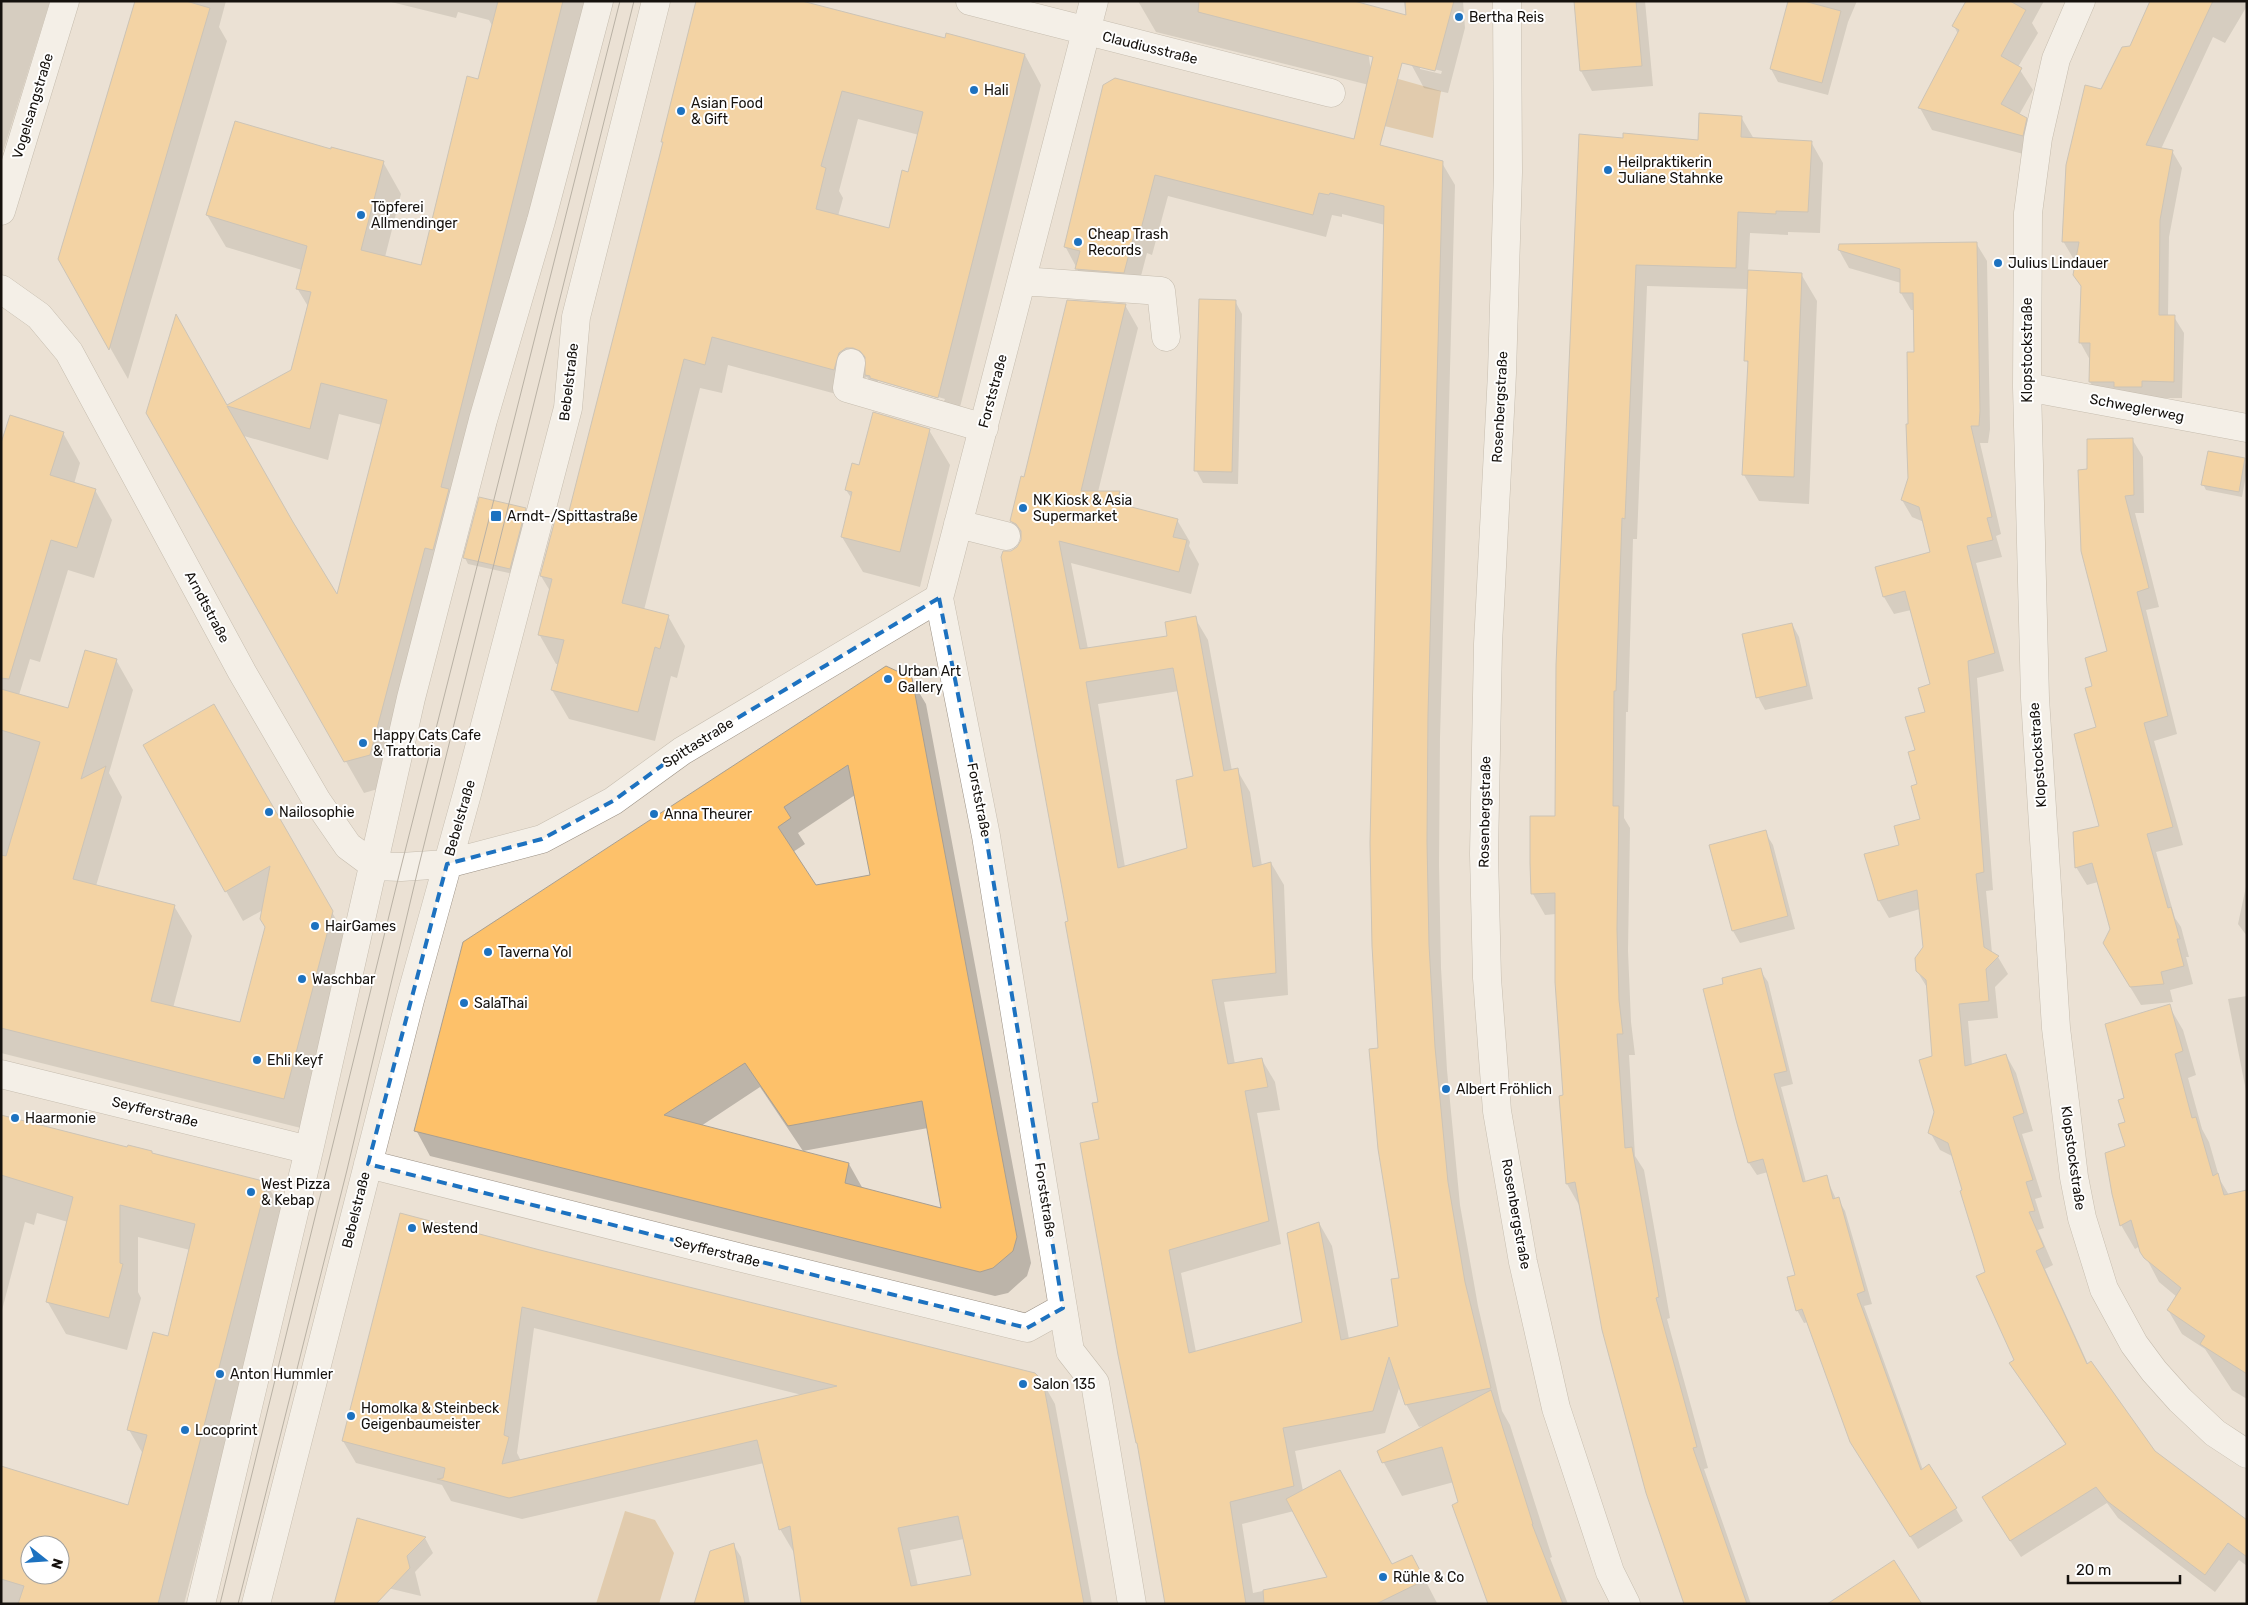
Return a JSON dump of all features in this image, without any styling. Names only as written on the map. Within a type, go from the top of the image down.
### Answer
[{"type":"street","name":"Vogelsangstraße","points":[[1,210],[65,1]]},
{"type":"street","points":[[201,1604],[309,1150],[411,698],[476,449],[541,220],[599,1]]},
{"type":"street","name":"Bebelstraße","points":[[256,1604],[410,1000],[568,408],[576,317],[656,1]]},
{"type":"street","name":"Claudiusstraße","points":[[970,1],[1086,32],[1331,92]]},
{"type":"street","name":"Forststraße","points":[[1094,1],[939,598],[986,836],[1070,1351],[1095,1383],[1132,1604]]},
{"type":"street","name":"Rosenbergstraße","points":[[1507,1],[1508,172],[1502,373],[1488,644],[1484,816],[1487,978],[1497,1111],[1529,1288],[1556,1408],[1610,1572],[1626,1604]]},
{"type":"street","name":"Klopstockstraße","points":[[2082,1],[2056,59],[2038,138],[2028,213],[2027,387],[2035,698],[2056,1028],[2074,1177],[2082,1218],[2104,1289],[2134,1344],[2154,1371],[2180,1400],[2215,1433],[2247,1454]]},
{"type":"street","points":[[1022,281],[1161,291],[1166,337]]},
{"type":"street","name":"Arndtstraße","points":[[1,289],[39,316],[69,352],[242,672],[317,801],[348,846],[374,866]]},
{"type":"street","points":[[851,364],[847,388],[984,428]]},
{"type":"street","name":"Schweglerweg","points":[[2027,387],[2247,428]]},
{"type":"street","points":[[958,524],[1006,536]]},
{"type":"street","name":"Spittastraße","points":[[447,864],[490,854],[550,835],[612,801],[682,751],[939,598]]},
{"type":"street","points":[[374,866],[401,867],[447,864]]},
{"type":"street","name":"Seyfferstraße","points":[[1,1074],[309,1150]]},
{"type":"street","name":"Seyfferstraße","points":[[368,1164],[746,1260],[1027,1328],[1063,1308]]},
{"type":"highlighted area","points":[[939,598],[986,836],[1063,1308],[1027,1328],[368,1164],[447,864],[542,839],[613,801],[682,751]]},
{"type":"shaded area","points":[[1370,71],[1441,91],[1433,138],[1360,120]]},
{"type":"shaded area","points":[[625,1511],[655,1520],[674,1553],[659,1604],[596,1604]]},
{"type":"building","points":[[135,1],[186,1],[210,8],[109,350],[58,259]]},
{"type":"building","points":[[498,1],[563,1],[441,487],[449,489],[433,550],[425,548],[370,755],[344,762],[146,413],[176,314],[227,405],[291,370],[311,292],[296,289],[307,246],[206,215],[235,121],[331,149],[331,147],[384,161],[361,250],[421,265],[467,76],[478,79]],"holes":[[[321,383],[387,400],[337,594],[293,522],[227,406],[310,429]]]},
{"type":"building","points":[[696,1],[802,1],[945,38],[946,33],[1025,54],[938,398],[870,378],[870,376],[865,375],[865,357],[860,351],[853,348],[846,348],[839,353],[834,370],[712,337],[705,365],[684,359],[622,603],[669,615],[660,649],[655,647],[638,712],[551,690],[564,640],[538,635],[552,579],[540,576],[556,516],[567,519],[663,142],[661,142]],"holes":[[[842,91],[923,112],[908,172],[902,170],[889,228],[816,209],[826,168],[821,166]]]},
{"type":"building","points":[[1199,1],[1354,1],[1406,15],[1405,1],[1454,1],[1435,71],[1402,63],[1380,145],[1443,161],[1428,714],[1427,841],[1429,945],[1435,1047],[1448,1182],[1465,1282],[1491,1388],[1405,1405],[1389,1357],[1373,1411],[1283,1428],[1294,1486],[1230,1502],[1246,1604],[1165,1604],[1137,1443],[1118,1355],[1080,1143],[1099,1139],[1092,1103],[1098,1102],[1065,922],[1068,921],[1001,557],[1003,551],[1011,551],[1017,547],[1021,540],[1021,531],[1016,524],[1010,521],[1021,476],[1024,477],[1067,300],[1126,304],[1081,491],[1120,491],[1116,503],[1178,519],[1173,537],[1187,540],[1179,572],[1059,541],[1080,649],[1167,636],[1165,622],[1196,616],[1224,771],[1238,768],[1253,867],[1271,862],[1276,973],[1212,980],[1228,1064],[1262,1058],[1268,1087],[1245,1091],[1269,1221],[1169,1250],[1189,1353],[1302,1322],[1287,1233],[1319,1222],[1341,1340],[1398,1326],[1391,1279],[1399,1278],[1378,1149],[1369,1049],[1378,1048],[1372,946],[1370,843],[1384,206],[1330,193],[1329,195],[1319,193],[1313,215],[1155,175],[1140,233],[1135,231],[1124,273],[1075,269],[1080,251],[1064,247],[1103,85],[1115,78],[1354,139],[1373,57],[1198,12]],"holes":[[[1173,668],[1193,776],[1176,780],[1187,848],[1118,868],[1086,682]]]},
{"type":"building","points":[[1574,1],[1636,1],[1642,66],[1580,71]]},
{"type":"building","points":[[1788,1],[1804,1],[1841,11],[1822,83],[1770,69]]},
{"type":"building","points":[[1966,1],[2010,1],[2026,10],[2001,56],[2022,68],[2001,104],[2027,118],[2023,136],[1918,108],[1959,30],[1952,26]]},
{"type":"building","points":[[2150,1],[2213,1],[2146,145],[2173,150],[2160,220],[2159,315],[2175,315],[2174,382],[2142,381],[2142,387],[2114,387],[2114,382],[2089,382],[2090,343],[2079,343],[2081,286],[2073,275],[2079,242],[2062,242],[2066,165],[2085,85],[2101,89],[2122,47],[2130,46]]},
{"type":"building","points":[[1699,113],[1742,116],[1741,137],[1812,141],[1808,212],[1776,211],[1776,214],[1738,212],[1736,268],[1636,265],[1625,519],[1622,518],[1616,691],[1614,691],[1613,806],[1619,806],[1617,929],[1619,1000],[1623,1034],[1617,1034],[1625,1148],[1632,1147],[1659,1297],[1656,1298],[1697,1447],[1693,1448],[1747,1604],[1684,1604],[1646,1493],[1602,1330],[1575,1182],[1566,1184],[1559,1096],[1563,1095],[1555,982],[1555,893],[1531,894],[1530,863],[1530,816],[1555,816],[1556,665],[1579,134],[1623,138],[1623,133],[1698,140]]},
{"type":"building","points":[[1977,242],[1980,411],[1979,426],[1971,426],[1992,517],[1987,518],[1993,540],[1967,546],[1995,653],[1968,661],[1984,872],[1976,874],[1984,947],[1999,956],[1986,969],[1989,1001],[1959,1004],[1965,1066],[2006,1054],[2024,1113],[2013,1117],[2033,1180],[2026,1182],[2035,1211],[2029,1212],[2044,1247],[2036,1251],[2087,1364],[2091,1361],[2155,1451],[2247,1520],[2247,1557],[2228,1543],[2205,1575],[2107,1501],[2096,1487],[2010,1541],[1982,1497],[2066,1444],[2009,1363],[2014,1360],[1976,1276],[1985,1272],[1960,1191],[1962,1190],[1948,1143],[1928,1133],[1934,1112],[1919,1060],[1932,1056],[1926,980],[1916,971],[1915,958],[1923,947],[1917,890],[1878,901],[1864,854],[1899,845],[1894,826],[1920,819],[1911,786],[1917,784],[1908,752],[1915,750],[1905,717],[1925,712],[1918,688],[1930,684],[1905,591],[1883,597],[1875,567],[1930,552],[1919,507],[1901,500],[1908,478],[1906,424],[1908,424],[1907,352],[1914,352],[1913,293],[1900,293],[1900,269],[1838,250],[1839,244]]},
{"type":"building","points":[[1748,270],[1802,273],[1794,477],[1742,475],[1748,361],[1744,361]]},
{"type":"building","points":[[1199,299],[1236,300],[1232,472],[1194,471]]},
{"type":"building","points":[[873,412],[930,429],[900,552],[841,537],[852,492],[845,490],[852,463],[859,465]]},
{"type":"building","points":[[10,415],[64,432],[50,475],[96,489],[77,548],[51,540],[9,679],[1,678],[1,443]]},
{"type":"building","points":[[2133,438],[2134,495],[2125,496],[2149,588],[2137,592],[2168,716],[2144,723],[2173,827],[2147,834],[2168,908],[2171,907],[2180,939],[2177,939],[2184,966],[2161,972],[2164,984],[2130,987],[2103,943],[2110,929],[2092,863],[2075,868],[2073,832],[2099,826],[2074,734],[2096,727],[2085,688],[2092,686],[2085,658],[2107,651],[2081,551],[2078,470],[2087,469],[2087,439]]},
{"type":"building","points":[[2208,451],[2245,458],[2239,492],[2201,485]]},
{"type":"building","points":[[479,497],[526,508],[510,569],[463,558]]},
{"type":"building","points":[[1792,623],[1807,686],[1756,698],[1742,634]]},
{"type":"building","points":[[85,650],[117,659],[81,779],[106,766],[73,879],[175,905],[151,1001],[240,1022],[265,927],[260,919],[270,866],[225,892],[143,745],[214,704],[333,911],[284,1099],[1,1028],[1,855],[6,856],[40,742],[1,730],[1,689],[68,708]]},
{"type":"building","points":[[886,666],[912,678],[1017,1237],[1013,1251],[993,1268],[980,1272],[414,1131],[463,942]],"holes":[[[848,765],[870,875],[816,885],[778,827],[791,818],[784,807]],[[745,1063],[788,1126],[922,1101],[941,1208],[845,1183],[849,1163],[664,1115]]]},
{"type":"building","points":[[1766,830],[1788,916],[1732,931],[1709,845]]},
{"type":"building","points":[[1761,968],[1787,1071],[1774,1074],[1803,1182],[1827,1175],[1833,1199],[1839,1197],[1865,1291],[1857,1294],[1921,1470],[1929,1464],[1957,1508],[1910,1537],[1850,1442],[1802,1309],[1796,1311],[1787,1277],[1795,1275],[1763,1159],[1748,1163],[1736,1120],[1703,989],[1723,984],[1722,978]]},
{"type":"building","points":[[2170,1004],[2183,1051],[2175,1054],[2192,1118],[2196,1117],[2213,1176],[2218,1173],[2224,1195],[2247,1190],[2247,1374],[2200,1344],[2205,1336],[2167,1310],[2181,1288],[2144,1258],[2140,1252],[2131,1220],[2120,1226],[2112,1194],[2105,1153],[2125,1146],[2118,1124],[2125,1122],[2118,1100],[2124,1098],[2105,1024]]},
{"type":"building","points":[[1,1115],[127,1147],[128,1145],[152,1151],[152,1153],[267,1182],[158,1604],[18,1604],[24,1586],[21,1585],[70,1585],[70,1535],[20,1535],[20,1585],[1,1579],[1,1466],[128,1505],[147,1435],[127,1430],[153,1332],[168,1336],[195,1224],[120,1205],[120,1263],[123,1264],[109,1318],[46,1302],[73,1197],[1,1175]]},
{"type":"building","points":[[400,1213],[540,1250],[1035,1373],[1043,1381],[1084,1604],[801,1604],[790,1526],[779,1530],[757,1440],[509,1498],[437,1479],[443,1478],[445,1468],[342,1441]],"holes":[[[522,1307],[636,1336],[837,1386],[502,1464],[509,1437],[504,1435]],[[958,1516],[971,1575],[911,1586],[898,1528]]]},
{"type":"building","points":[[1491,1390],[1532,1524],[1563,1604],[1488,1604],[1452,1505],[1458,1502],[1442,1447],[1382,1463],[1377,1451]]},
{"type":"building","points":[[1340,1470],[1392,1564],[1412,1555],[1425,1580],[1376,1604],[1264,1604],[1263,1590],[1327,1577],[1286,1499]]},
{"type":"building","points":[[357,1518],[426,1537],[407,1556],[410,1568],[376,1604],[334,1604]]},
{"type":"building","points":[[734,1543],[745,1604],[694,1604],[710,1551]]},
{"type":"building","points":[[1894,1560],[1922,1604],[1827,1604]]},
{"type":"tram line","points":[[220,1604],[401,867],[620,1]]},
{"type":"tram line","points":[[238,1604],[347,1170],[419,865],[634,1]]},
{"type":"place","name":"Bertha Reis","points":[[1459,17]]},
{"type":"place","name":"Hali","points":[[974,90]]},
{"type":"place","name":"Asian Food & Gift","points":[[681,111]]},
{"type":"place","name":"Heilpraktikerin Juliane Stahnke","points":[[1608,170]]},
{"type":"place","name":"Töpferei Allmendinger","points":[[361,215]]},
{"type":"place","name":"Cheap Trash Records","points":[[1078,242]]},
{"type":"place","name":"Julius Lindauer","points":[[1998,263]]},
{"type":"place","name":"NK Kiosk & Asia Supermarket","points":[[1023,508]]},
{"type":"place","name":"Arndt-/Spittastraße","points":[[496,516]]},
{"type":"place","name":"Urban Art Gallery","points":[[888,679]]},
{"type":"place","name":"Happy Cats Cafe & Trattoria","points":[[363,743]]},
{"type":"place","name":"Nailosophie","points":[[269,812]]},
{"type":"place","name":"Anna Theurer","points":[[654,814]]},
{"type":"place","name":"HairGames","points":[[315,926]]},
{"type":"place","name":"Taverna Yol","points":[[488,952]]},
{"type":"place","name":"Waschbar","points":[[302,979]]},
{"type":"place","name":"SalaThai","points":[[464,1003]]},
{"type":"place","name":"Ehli Keyf","points":[[257,1060]]},
{"type":"place","name":"Albert Fröhlich","points":[[1446,1089]]},
{"type":"place","name":"Haarmonie","points":[[15,1118]]},
{"type":"place","name":"West Pizza & Kebap","points":[[251,1192]]},
{"type":"place","name":"Westend","points":[[412,1228]]},
{"type":"place","name":"Anton Hummler","points":[[220,1374]]},
{"type":"place","name":"Salon 135","points":[[1023,1384]]},
{"type":"place","name":"Homolka & Steinbeck Geigenbaumeister","points":[[351,1416]]},
{"type":"place","name":"Locoprint","points":[[185,1430]]},
{"type":"place","name":"Rühle & Co","points":[[1383,1577]]}]
